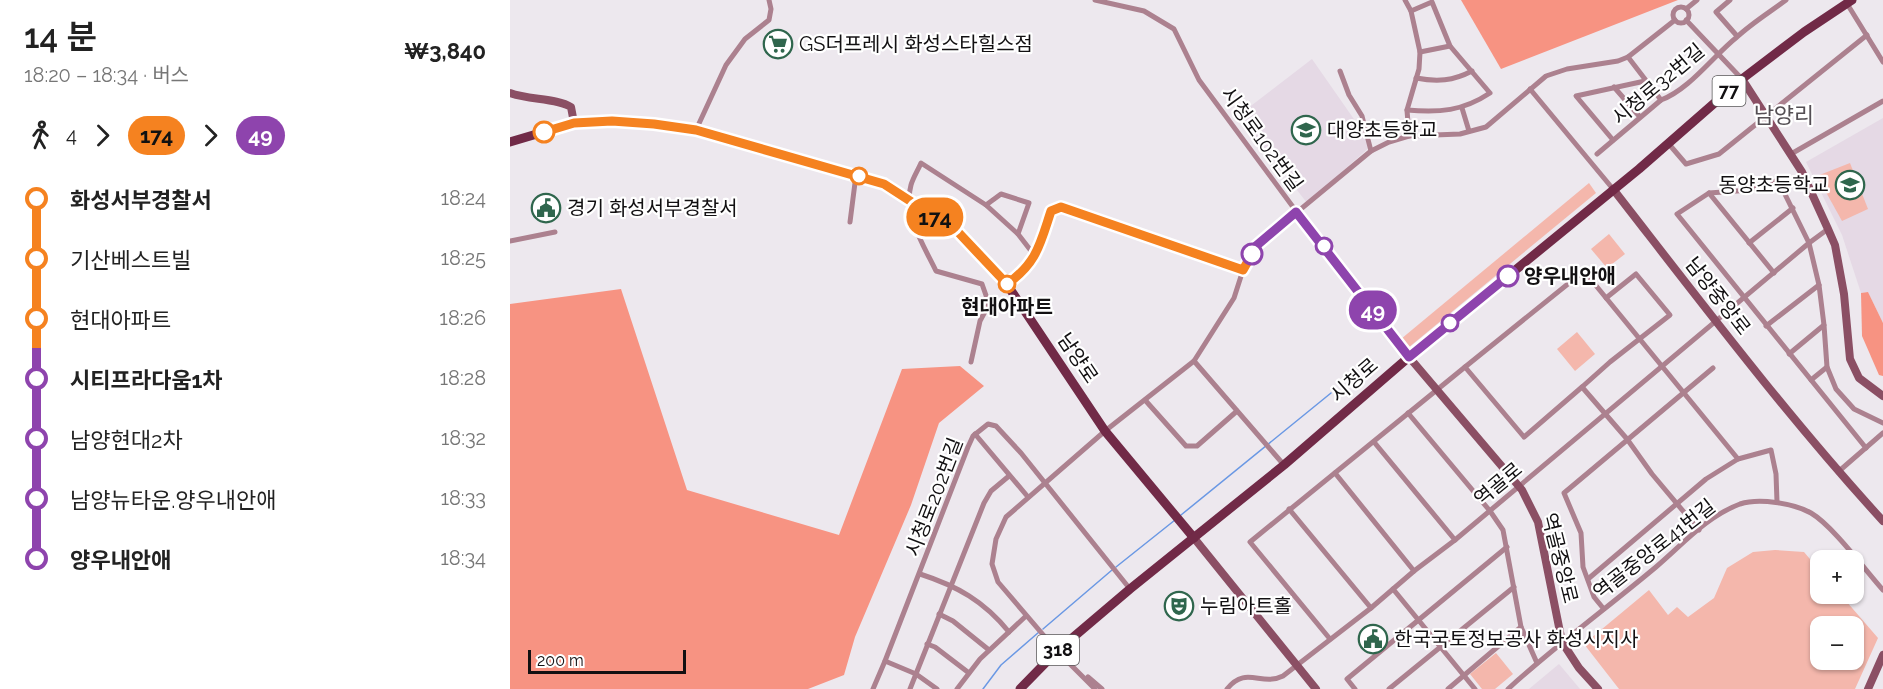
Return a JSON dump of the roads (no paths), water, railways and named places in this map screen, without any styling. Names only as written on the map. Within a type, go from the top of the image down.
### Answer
[{"type":"main road","name":"시청로","points":[[1020,689],[1057,651],[1284,465],[1409,357],[1742,80],[1848,1]]},
{"type":"main road","name":"남양로","points":[[510,142],[574,123],[633,122],[696,130],[884,184],[958,232],[1007,284],[1105,431],[1194,538]]},
{"type":"street","points":[[696,130],[726,65],[745,39],[769,20],[771,9],[769,0]]},
{"type":"street","name":"시청로102번길","points":[[1095,0],[1144,10],[1174,29],[1199,80],[1296,212],[1409,357]]},
{"type":"street","points":[[1405,0],[1411,11],[1420,52],[1407,110],[1409,136]]},
{"type":"street","points":[[1686,9],[1697,0]]},
{"type":"street","points":[[1730,0],[1716,12],[1737,36]]},
{"type":"street","name":"시청로32번길","points":[[1597,154],[1661,100],[1670,96],[1711,62],[1737,36],[1786,0]]},
{"type":"street","points":[[1848,1],[1883,62]]},
{"type":"street","points":[[1407,110],[1448,111],[1476,102],[1490,93],[1450,46],[1432,2],[1411,11]]},
{"type":"street","points":[[1686,9],[1676,8],[1673,12],[1675,20],[1682,22],[1686,20]]},
{"type":"street","points":[[1686,9],[1688,14],[1686,20]]},
{"type":"street","name":"시청로32번길","points":[[1057,651],[998,582],[992,564],[996,539],[1006,517],[1105,431],[1194,361],[1224,317],[1234,298],[1243,270],[1256,246],[1371,151],[1409,136],[1460,134],[1486,127],[1546,76],[1628,57],[1675,20]]},
{"type":"street","points":[[1686,20],[1742,80],[1802,172],[1835,245],[1844,294],[1850,359],[1859,378],[1883,396]]},
{"type":"street","points":[[1668,143],[1686,164],[1719,154],[1867,35]]},
{"type":"street","points":[[1420,52],[1450,46]]},
{"type":"street","points":[[1628,57],[1661,100]]},
{"type":"street","points":[[1416,78],[1447,81],[1459,78],[1472,70]]},
{"type":"street","points":[[1340,71],[1349,95],[1362,116],[1371,151]]},
{"type":"street","points":[[1613,140],[1576,96],[1645,81]]},
{"type":"street","points":[[1614,87],[1640,117]]},
{"type":"street","name":"남양중앙로","points":[[1530,89],[1613,189],[1838,472],[1883,521]]},
{"type":"street","points":[[510,93],[524,98],[563,102],[571,107],[574,123]]},
{"type":"street","points":[[1791,154],[1883,101]]},
{"type":"street","points":[[1462,108],[1469,131]]},
{"type":"street","points":[[970,362],[980,321],[989,304],[982,284],[936,271],[912,219],[909,199],[911,185],[921,163],[986,205],[1018,234],[1035,256]]},
{"type":"street","points":[[850,222],[856,175]]},
{"type":"street","points":[[1866,448],[1677,214],[1709,193],[1751,190],[1778,180],[1809,243],[1824,325],[1827,367],[1836,388],[1854,409],[1883,423]]},
{"type":"street","points":[[1709,193],[1774,273]]},
{"type":"street","points":[[986,205],[1001,194],[1029,203],[1018,234]]},
{"type":"street","points":[[1007,284],[1019,275],[1035,256],[1051,211],[1061,207],[1243,270]]},
{"type":"street","points":[[1749,243],[1793,208]]},
{"type":"street","name":"역골로","points":[[1229,686],[1244,676],[1275,680],[1283,676],[1455,540],[1828,229]]},
{"type":"street","points":[[510,241],[555,232]]},
{"type":"street","points":[[1330,639],[1250,542],[1584,270],[1738,459]]},
{"type":"street","points":[[1466,367],[1524,437],[1610,362],[1670,315],[1636,274],[1606,298]]},
{"type":"street","points":[[1767,326],[1818,285]]},
{"type":"street","points":[[1789,354],[1824,325]]},
{"type":"street","name":"역골중앙로","points":[[1409,357],[1519,487],[1538,522],[1562,642],[1579,668],[1598,689]]},
{"type":"street","points":[[1194,361],[1284,465]]},
{"type":"street","points":[[1811,380],[1827,367]]},
{"type":"street","points":[[1603,608],[1594,597],[1583,567],[1581,533],[1564,493],[1713,368]]},
{"type":"street","points":[[1582,387],[1627,439],[1652,474],[1699,530]]},
{"type":"street","points":[[1145,400],[1186,446],[1197,446],[1237,411]]},
{"type":"street","points":[[1408,413],[1490,511],[1503,530],[1508,547],[1521,627],[1536,663]]},
{"type":"street","name":"시청로202번길","points":[[873,689],[920,574],[956,477],[975,434],[988,423],[996,426],[1021,453],[1130,590]]},
{"type":"street","points":[[1838,472],[1883,433]]},
{"type":"street","points":[[975,434],[1028,497]]},
{"type":"street","points":[[1374,442],[1455,540]]},
{"type":"street","points":[[1588,579],[1677,502],[1706,479],[1738,459],[1771,450],[1776,474],[1777,502]]},
{"type":"street","points":[[1335,472],[1414,571]]},
{"type":"street","points":[[910,689],[984,502],[991,491],[1009,476]]},
{"type":"street","name":"역골중앙로41번길","points":[[1508,689],[1536,663],[1655,568],[1718,514],[1742,503],[1777,502],[1810,513],[1883,590]]},
{"type":"street","points":[[1290,509],[1371,608]]},
{"type":"street","points":[[1194,538],[1316,689]]},
{"type":"street","points":[[1355,689],[1347,679],[1508,547]]},
{"type":"street","points":[[920,574],[969,594],[998,619],[1009,632]]},
{"type":"street","points":[[1389,689],[1514,587]]},
{"type":"street","points":[[1393,589],[1475,689]]},
{"type":"street","points":[[939,614],[953,621],[989,650]]},
{"type":"street","points":[[957,689],[989,650],[1026,616]]},
{"type":"street","points":[[1448,689],[1521,627]]},
{"type":"street","points":[[927,644],[969,673]]},
{"type":"street","points":[[1057,651],[1095,689]]},
{"type":"street","points":[[1057,651],[1102,689]]},
{"type":"street","points":[[1868,689],[1881,668],[1883,656]]},
{"type":"street","points":[[885,661],[916,674],[938,689]]},
{"type":"street","points":[[1229,686],[1237,689]]},
{"type":"waterway","points":[[1181,515],[1331,393]]},
{"type":"waterway","points":[[1116,567],[1175,520]]},
{"type":"waterway","points":[[1043,629],[1112,570]]},
{"type":"waterway","points":[[983,689],[1001,665],[1039,632]]},
{"type":"place","name":"GS더프레시 화성스타힐스점","points":[[778,44]]},
{"type":"place","name":"대양초등학교","points":[[1306,130]]},
{"type":"place","name":"동양초등학교","points":[[1850,185]]},
{"type":"place","name":"경기 화성서부경찰서","points":[[546,208]]},
{"type":"place","name":"양우내안애","points":[[1508,276]]},
{"type":"place","name":"현대아파트","points":[[1007,284]]},
{"type":"place","name":"누림아트홀","points":[[1179,606]]},
{"type":"place","name":"한국국토정보공사 화성시지사","points":[[1373,639]]},
{"type":"district","name":"남양리","points":[[1784,115]]}]
